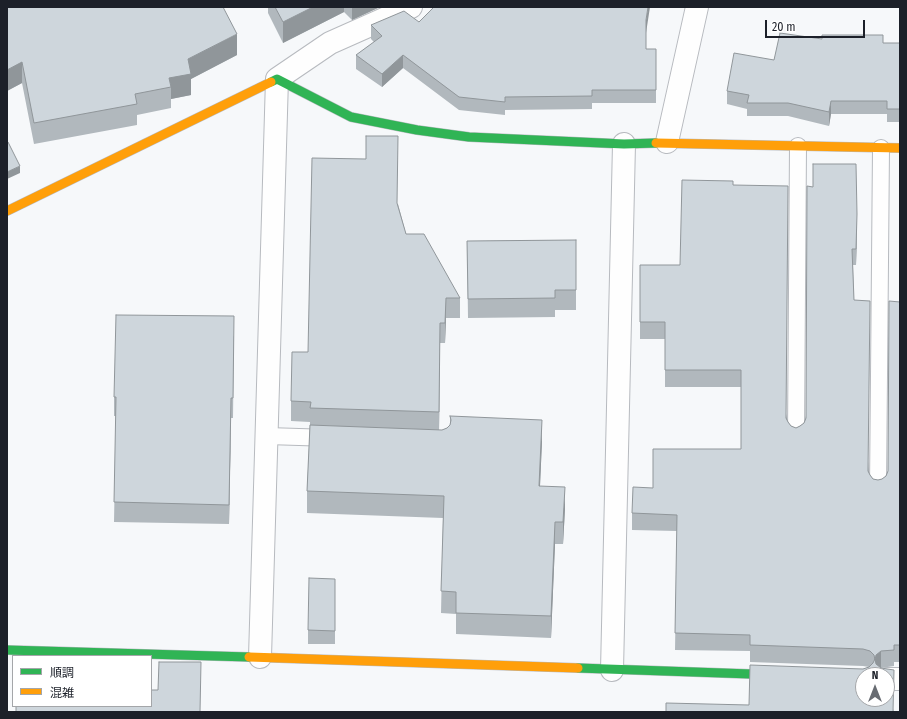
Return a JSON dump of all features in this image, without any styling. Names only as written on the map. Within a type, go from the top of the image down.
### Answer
[{"type":"street","points":[[7,211],[277,79],[330,43],[411,7]]},
{"type":"street","points":[[667,142],[697,7]]},
{"type":"street","points":[[277,79],[350,117],[417,130],[469,137],[624,144],[667,142],[900,148]]},
{"type":"street","points":[[260,657],[277,79]]},
{"type":"street","points":[[612,670],[624,144]]},
{"type":"street","points":[[7,650],[260,657],[792,676]]},
{"type":"lane","points":[[796,435],[798,146]]},
{"type":"lane","points":[[878,488],[882,148]]},
{"type":"lane","points":[[267,436],[347,439]]},
{"type":"building","points":[[7,7],[223,7],[237,34],[188,59],[191,74],[169,78],[171,87],[135,94],[137,104],[34,123],[22,62],[7,70]]},
{"type":"building","points":[[275,7],[313,7],[283,22]]},
{"type":"building","points":[[434,7],[648,7],[646,20],[646,49],[656,49],[656,90],[592,90],[592,96],[505,97],[505,102],[459,97],[403,55],[382,74],[356,55],[382,36],[371,25],[404,11],[419,22]]},
{"type":"building","points":[[780,33],[822,39],[822,35],[883,35],[883,43],[900,43],[900,109],[887,109],[887,101],[831,101],[829,112],[788,103],[747,103],[749,95],[727,91],[734,53],[774,60]]},
{"type":"building","points":[[366,136],[398,136],[397,203],[406,234],[424,234],[460,298],[446,298],[445,323],[440,323],[439,412],[310,408],[311,402],[291,401],[292,352],[308,352],[312,158],[366,159]]},
{"type":"building","points":[[7,142],[20,166],[7,172]]},
{"type":"building","points":[[813,164],[856,164],[856,249],[852,249],[854,300],[870,301],[868,471],[873,479],[878,480],[886,476],[888,471],[889,301],[900,302],[900,645],[894,645],[894,650],[881,651],[876,655],[875,660],[874,655],[870,651],[863,649],[750,645],[750,635],[675,633],[677,515],[632,513],[633,487],[653,488],[653,449],[741,449],[741,370],[665,370],[665,322],[640,322],[640,265],[680,265],[682,180],[733,181],[733,185],[788,186],[786,418],[791,426],[796,428],[804,423],[806,418],[807,186],[813,187]]},
{"type":"building","points":[[576,240],[576,290],[555,290],[555,298],[468,299],[467,241]]},
{"type":"building","points":[[116,315],[234,316],[229,505],[114,502]]},
{"type":"building","points":[[450,416],[542,420],[539,486],[565,487],[563,522],[555,522],[551,616],[456,613],[456,592],[441,591],[444,496],[307,491],[310,425],[442,430],[450,425]]},
{"type":"building","points":[[309,578],[335,579],[335,631],[308,630]]},
{"type":"building","points":[[875,659],[876,664],[880,667],[869,667]]},
{"type":"building","points":[[159,662],[201,662],[200,712],[16,712],[16,707],[152,707],[152,690],[158,690]]},
{"type":"building","points":[[750,665],[855,669],[855,707],[893,707],[893,712],[666,712],[666,703],[749,705]]},
{"type":"traffic: fast","points":[[271,82],[277,79],[351,117],[417,130],[469,137],[624,144],[656,143]]},
{"type":"traffic: fast","points":[[7,650],[249,657]]},
{"type":"traffic: fast","points":[[578,668],[780,675]]},
{"type":"traffic: slow","points":[[7,211],[271,82]]},
{"type":"traffic: slow","points":[[656,143],[900,148]]},
{"type":"traffic: slow","points":[[249,657],[578,668]]}]
